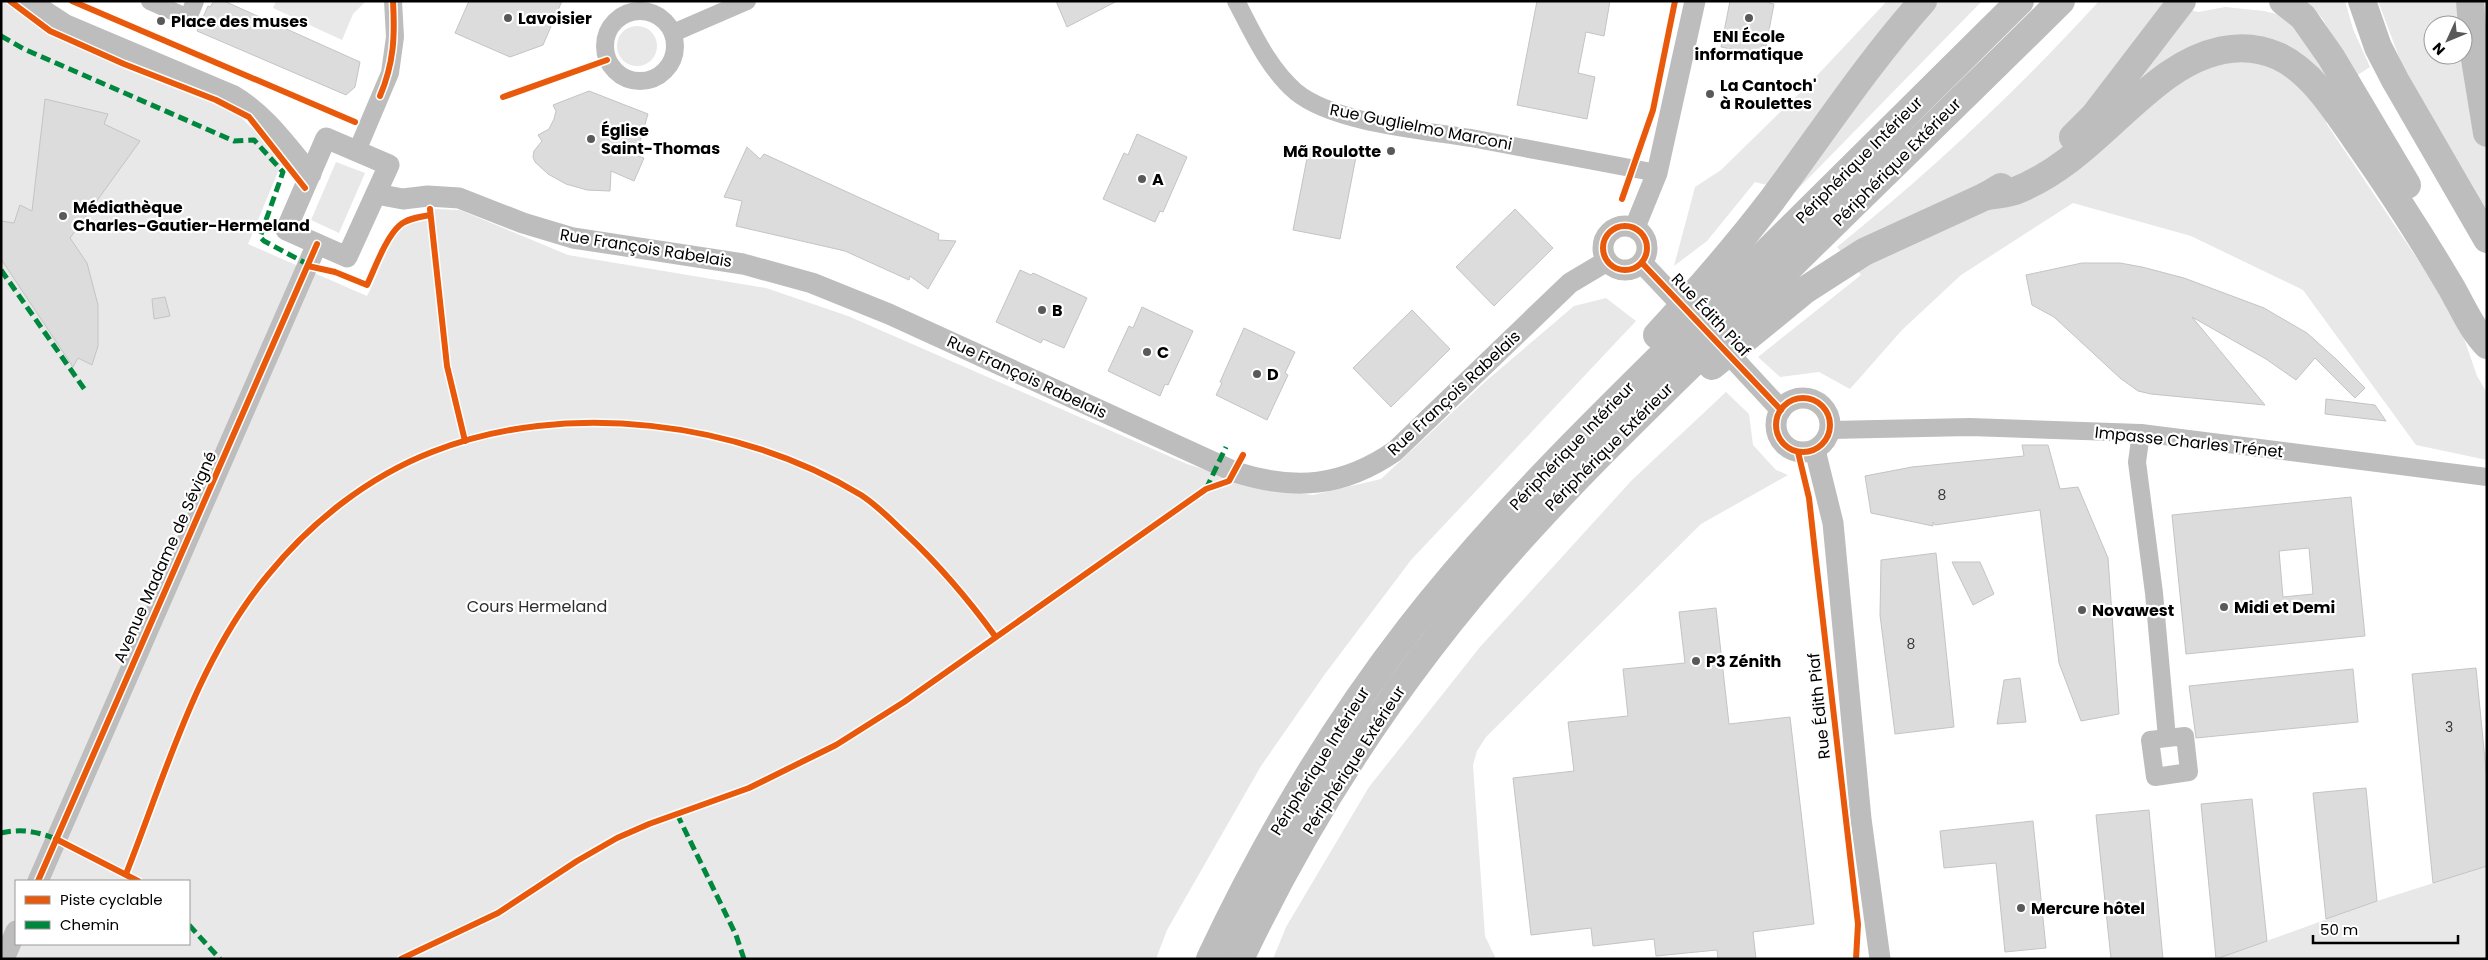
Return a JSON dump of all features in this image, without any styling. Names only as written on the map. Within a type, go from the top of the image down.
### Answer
[{"type":"highway","points":[[1715,288],[1771,201],[1844,99],[1892,37],[1923,1]]},
{"type":"highway","name":"Périphérique Intérieur","points":[[1210,959],[1279,825],[1360,697],[1451,577],[1657,348],[1715,288],[2020,1]]},
{"type":"highway","points":[[1748,323],[1805,290],[1864,252],[1986,196],[2067,144],[2094,116],[2182,1]]},
{"type":"highway","points":[[2282,1],[2303,16],[2331,57],[2487,319]]},
{"type":"highway","points":[[2362,1],[2378,47],[2395,80],[2487,239]]},
{"type":"highway","points":[[2470,1],[2474,53],[2487,133]]},
{"type":"highway","name":"Périphérique Extérieur","points":[[1240,959],[1275,888],[1317,815],[1365,739],[1410,674],[1512,548],[1673,382],[1696,380],[1748,323],[2052,9]]},
{"type":"highway","points":[[1986,196],[2014,191],[2059,168],[2088,146],[2159,82],[2195,58],[2232,48],[2262,51],[2279,57],[2295,66],[2328,102],[2405,209],[2487,345]]},
{"type":"street","points":[[29,1],[66,25],[240,100],[260,116],[310,174]]},
{"type":"street","points":[[150,1],[188,18],[195,1]]},
{"type":"street","points":[[357,151],[390,73],[394,37],[393,1]]},
{"type":"street","points":[[673,33],[747,1]]},
{"type":"street","name":"Rue Guglielmo Marconi","points":[[1236,1],[1265,56],[1286,83],[1308,100],[1325,109],[1391,124],[1657,173]]},
{"type":"street","points":[[1635,227],[1657,173],[1694,1]]},
{"type":"street","points":[[638,11],[650,13],[665,22],[673,33],[675,45],[672,61],[665,71],[651,80],[640,82],[627,79],[615,72],[607,60],[604,43],[608,30],[618,18],[627,13],[638,11]]},
{"type":"street","points":[[326,138],[357,151],[389,165],[347,257],[286,230],[326,138]]},
{"type":"street","name":"Rue François Rabelais","points":[[376,194],[403,199],[428,196],[459,198],[523,223],[573,238],[743,264],[812,283],[889,314],[1235,472],[1260,480],[1292,484],[1324,482],[1344,477],[1381,461],[1395,451],[1570,283],[1606,260]]},
{"type":"street","points":[[1620,226],[1635,227],[1645,237],[1647,243],[1646,257],[1637,267],[1624,270],[1617,269],[1606,260],[1602,246],[1608,233],[1620,226]]},
{"type":"street","name":"Avenue Madame de Sévigné","points":[[38,880],[317,244]]},
{"type":"street","name":"Rue Édith Piaf","points":[[1642,263],[1780,410]]},
{"type":"street","points":[[1795,399],[1813,400],[1827,412],[1831,430],[1822,445],[1815,450],[1798,452],[1782,443],[1776,427],[1780,410],[1795,399]]},
{"type":"street","name":"Impasse Charles Trénet","points":[[1831,430],[1970,427],[2141,433],[2487,477]]},
{"type":"street","points":[[2141,433],[2137,462],[2154,593],[2168,738]]},
{"type":"street","name":"Rue Édith Piaf","points":[[1815,450],[1833,524],[1861,819],[1880,959]]},
{"type":"street","points":[[4,959],[15,933]]},
{"type":"green space","name":"Cours Hermeland","points":[[1,1],[16,1],[44,24],[235,111],[283,160],[248,244],[367,296],[387,250],[402,228],[435,216],[435,209],[460,210],[568,255],[766,288],[848,316],[1187,464],[1270,490],[1313,495],[1381,479],[1486,381],[1574,306],[1606,298],[1636,321],[1411,560],[1325,674],[1261,766],[1167,930],[1156,959],[1,959]]},
{"type":"green space","points":[[276,1],[366,1],[353,14],[342,40],[273,8]]},
{"type":"green space","points":[[1887,1],[1982,1],[1795,192],[1755,182],[1707,241],[1674,266],[1695,187],[1721,170],[1810,83]]},
{"type":"green space","points":[[2099,1],[2161,1],[2198,12],[2225,7],[2264,11],[2281,15],[2296,29],[2309,46],[2342,102],[2326,123],[2457,318],[2477,376],[2487,393],[2487,460],[2416,445],[2303,290],[2191,236],[2073,203],[1961,275],[1902,330],[1850,389],[1819,372],[1780,377],[1758,357],[1861,275],[1837,247],[1872,219],[1973,129]]},
{"type":"green space","points":[[2305,1],[2345,1],[2353,29],[2370,67],[2356,76],[2322,18]]},
{"type":"green space","points":[[2378,1],[2487,1],[2487,220],[2407,78]]},
{"type":"green space","points":[[637,26],[651,32],[657,46],[651,60],[637,66],[623,60],[617,46],[623,32]]},
{"type":"green space","points":[[336,162],[365,173],[339,233],[311,220]]},
{"type":"green space","points":[[1726,392],[1749,414],[1753,445],[1776,470],[1788,475],[1701,524],[1486,737],[1477,751],[1473,765],[1485,936],[1496,959],[1273,959],[1286,927],[1369,787],[1480,647],[1632,480]]},
{"type":"green space","points":[[2487,866],[2487,959],[2217,959],[2377,901]]},
{"type":"building","points":[[214,1],[224,1],[360,62],[355,87],[346,95],[197,31],[208,6],[210,7]]},
{"type":"building","name":"Lavoisier","points":[[469,1],[562,1],[543,45],[510,57],[455,33]]},
{"type":"building","points":[[1056,1],[1117,1],[1067,27]]},
{"type":"building","points":[[1537,1],[1610,1],[1604,36],[1586,32],[1578,73],[1595,77],[1587,119],[1517,105]]},
{"type":"building","name":"ENI École informatique","points":[[1730,1],[1770,1],[1769,3],[1774,4],[1766,46],[1762,45],[1760,55],[1721,47]]},
{"type":"building","name":"Église Saint-Thomas","points":[[589,91],[648,114],[636,155],[644,158],[634,181],[611,171],[610,191],[587,190],[566,184],[548,174],[535,162],[533,157],[534,151],[542,141],[538,135],[549,129],[554,119],[556,111],[553,105]]},
{"type":"building","points":[[45,99],[108,114],[104,124],[140,141],[70,238],[87,263],[98,305],[98,346],[92,365],[78,358],[73,367],[1,259],[1,221],[14,223],[20,205],[32,211]]},
{"type":"building","name":"A","points":[[1137,134],[1187,157],[1163,212],[1160,211],[1155,222],[1103,199],[1124,153],[1128,155]]},
{"type":"building","points":[[747,147],[760,159],[764,154],[939,234],[938,240],[956,241],[928,289],[910,276],[909,280],[845,251],[736,226],[742,201],[724,197]]},
{"type":"building","points":[[1309,148],[1356,157],[1340,239],[1293,230]]},
{"type":"building","points":[[1515,209],[1553,248],[1494,306],[1456,267]]},
{"type":"building","points":[[2082,263],[2120,263],[2142,267],[2184,278],[2264,308],[2307,333],[2365,388],[2355,398],[2315,358],[2296,380],[2266,359],[2192,317],[2265,405],[2151,394],[2138,391],[2120,378],[2054,317],[2032,305],[2026,275]]},
{"type":"building","name":"B","points":[[1020,270],[1031,275],[1033,273],[1087,298],[1064,348],[1043,339],[1041,343],[996,322]]},
{"type":"building","points":[[165,297],[170,316],[154,319],[152,299]]},
{"type":"building","name":"C","points":[[1142,307],[1193,331],[1168,385],[1165,384],[1160,396],[1108,371],[1129,326],[1133,328]]},
{"type":"building","points":[[1412,310],[1450,349],[1391,407],[1353,368]]},
{"type":"building","name":"D","points":[[1244,328],[1295,352],[1285,373],[1288,375],[1267,420],[1216,395]]},
{"type":"building","points":[[2326,399],[2375,405],[2386,421],[2325,414]]},
{"type":"building","points":[[2022,445],[2048,445],[2060,489],[2078,487],[2108,558],[2119,714],[2081,721],[2059,663],[2040,510],[1935,525],[1933,522],[1933,526],[1871,513],[1865,476],[1912,467],[2024,456]]},
{"type":"building","points":[[2351,497],[2365,636],[2186,654],[2172,515]],"holes":[[[2309,548],[2313,594],[2283,597],[2279,551]]]},
{"type":"building","points":[[1936,553],[1954,727],[1895,734],[1880,615],[1881,560]]},
{"type":"building","points":[[1952,562],[1980,562],[1994,594],[1973,605]]},
{"type":"building","points":[[1716,608],[1729,724],[1790,717],[1814,924],[1753,932],[1756,959],[1718,959],[1717,950],[1656,956],[1654,939],[1593,946],[1591,928],[1531,935],[1513,778],[1574,771],[1568,722],[1628,716],[1623,669],[1685,663],[1679,612]]},
{"type":"building","points":[[2476,668],[2487,780],[2487,866],[2433,883],[2412,674]]},
{"type":"building","points":[[2353,669],[2358,722],[2196,738],[2189,686]]},
{"type":"building","points":[[2020,678],[2026,722],[1997,724],[2004,680]]},
{"type":"building","points":[[2366,788],[2377,901],[2326,919],[2313,793]]},
{"type":"building","points":[[2252,799],[2267,941],[2216,959],[2201,804]]},
{"type":"building","points":[[2149,810],[2163,959],[2111,959],[2096,815]]},
{"type":"building","name":"Mercure hôtel","points":[[2033,821],[2046,948],[2005,952],[1996,863],[1944,868],[1940,831]]},
{"type":"marked path","points":[[1,36],[24,49],[234,141],[254,140],[283,172],[260,237],[311,266]]},
{"type":"marked path","points":[[1,270],[85,390]]},
{"type":"marked path","points":[[1206,489],[1226,447]]},
{"type":"marked path","points":[[677,814],[736,935],[744,959]]},
{"type":"marked path","points":[[1,833],[31,832],[60,841]]},
{"type":"marked path","points":[[190,926],[220,959]]},
{"type":"cycle path","points":[[10,1],[50,31],[124,64],[216,100],[249,117],[305,188]]},
{"type":"cycle path","points":[[72,1],[355,122]]},
{"type":"cycle path","points":[[380,96],[391,61],[394,26],[393,1]]},
{"type":"cycle path","points":[[1622,199],[1653,110],[1675,1]]},
{"type":"cycle path","points":[[503,97],[607,60]]},
{"type":"cycle path","points":[[430,209],[447,366],[465,441]]},
{"type":"cycle path","points":[[308,266],[335,272],[367,285],[381,253],[395,230],[407,221],[430,215]]},
{"type":"cycle path","points":[[1629,226],[1641,232],[1646,239],[1647,248],[1646,257],[1641,264],[1634,269],[1621,270],[1613,267],[1606,260],[1603,244],[1606,236],[1613,229],[1629,226]]},
{"type":"cycle path","points":[[38,880],[317,244]]},
{"type":"cycle path","points":[[1642,263],[1781,410]]},
{"type":"cycle path","points":[[1798,398],[1808,398],[1818,402],[1826,410],[1830,425],[1826,440],[1818,448],[1808,452],[1798,452],[1788,448],[1780,440],[1776,430],[1776,420],[1780,410],[1788,402],[1798,398]]},
{"type":"cycle path","points":[[126,874],[185,718],[202,680],[221,643],[243,608],[268,575],[322,519],[363,488],[408,462],[432,452],[483,436],[538,426],[594,423],[651,426],[707,435],[761,450],[813,470],[861,495],[884,513],[942,570],[995,636]]},
{"type":"cycle path","points":[[1798,452],[1809,498],[1858,924],[1856,959]]},
{"type":"cycle path","points":[[401,959],[498,913],[577,861],[617,838],[649,824],[749,788],[836,745],[904,702],[1206,489],[1229,481],[1243,455]]},
{"type":"cycle path","points":[[56,839],[136,880]]},
{"type":"place","name":"Lavoisier","points":[[508,18]]},
{"type":"place","name":"ENI École informatique","points":[[1749,18]]},
{"type":"place","name":"Place des muses","points":[[161,21]]},
{"type":"place","name":"La Cantoch' à Roulettes","points":[[1710,94]]},
{"type":"place","name":"Église Saint-Thomas","points":[[591,139]]},
{"type":"place","name":"Mã Roulotte","points":[[1391,151]]},
{"type":"place","name":"A","points":[[1142,179]]},
{"type":"place","name":"Médiathèque Charles-Gautier-Hermeland","points":[[63,216]]},
{"type":"place","name":"B","points":[[1042,310]]},
{"type":"place","name":"C","points":[[1147,352]]},
{"type":"place","name":"D","points":[[1257,374]]},
{"type":"place","name":"Midi et Demi","points":[[2224,607]]},
{"type":"place","name":"Novawest","points":[[2082,610]]},
{"type":"place","name":"P3 Zénith","points":[[1696,661]]},
{"type":"place","name":"Mercure hôtel","points":[[2021,908]]}]
